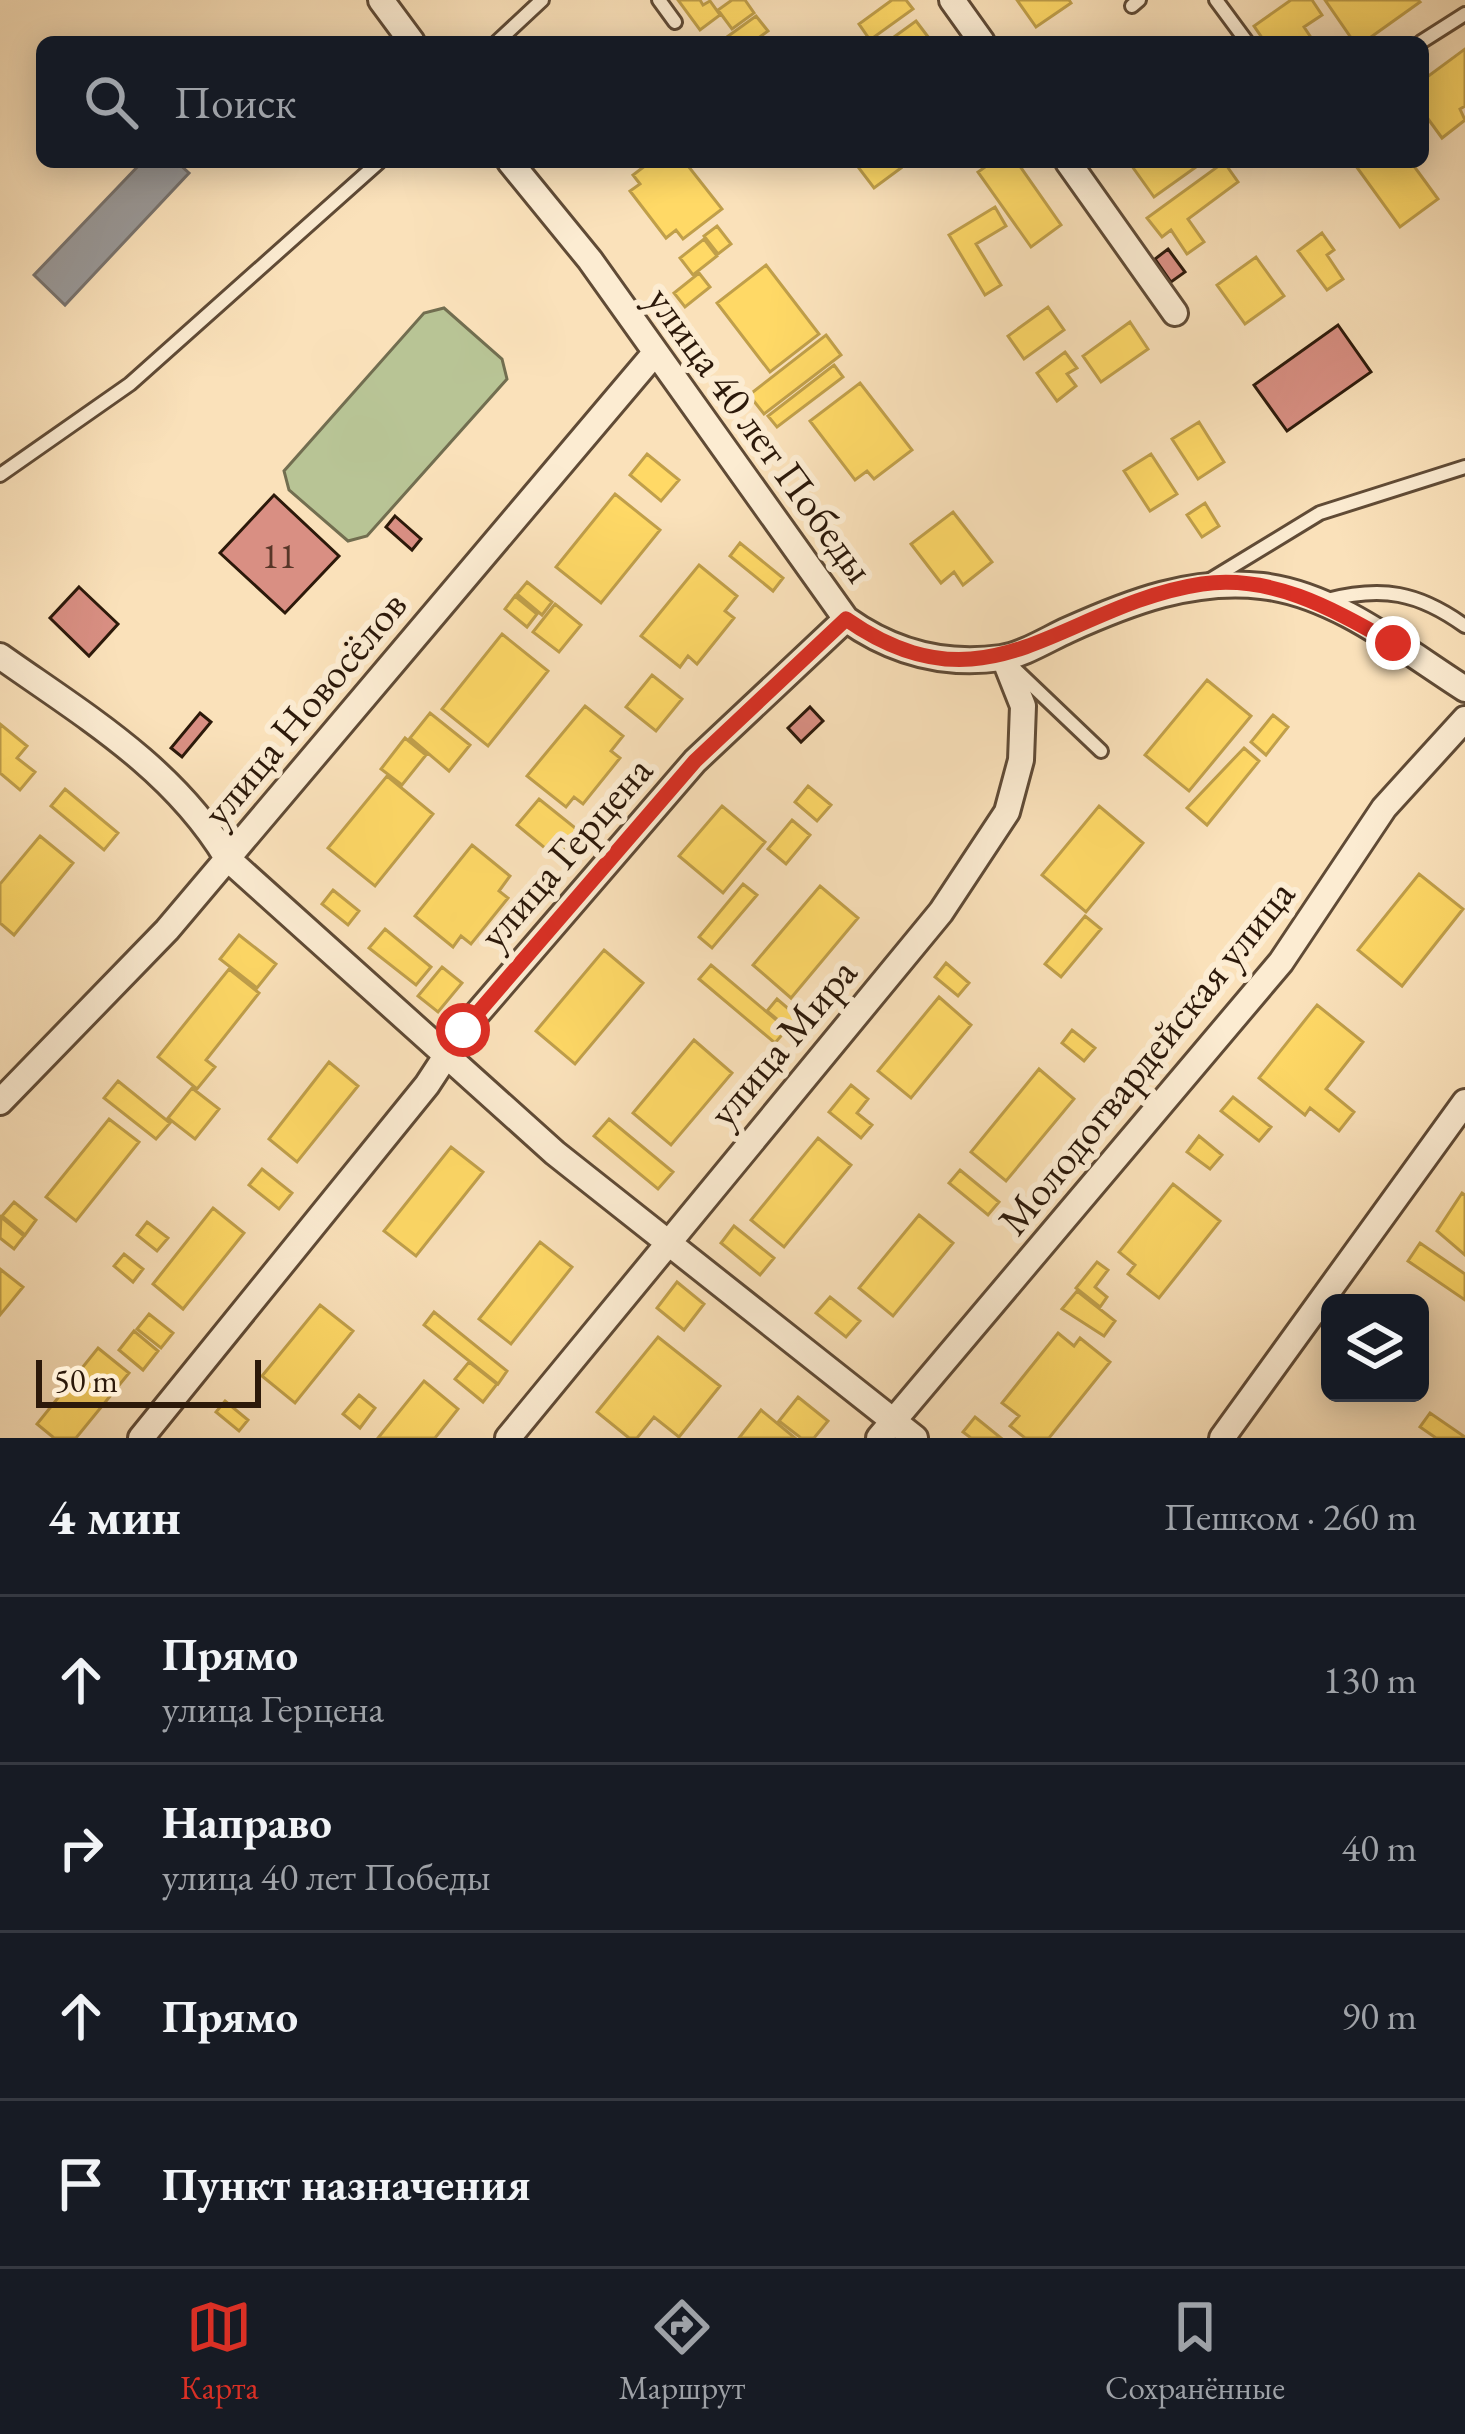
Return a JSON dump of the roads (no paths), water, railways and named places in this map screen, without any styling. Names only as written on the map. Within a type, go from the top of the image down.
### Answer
[{"type":"street","points":[[381,0],[408,36]]},
{"type":"street","points":[[952,0],[978,36]]},
{"type":"street","name":"улица 40 лет Победы","points":[[515,168],[590,260],[846,619],[906,653],[1004,658]]},
{"type":"street","points":[[1071,168],[1175,313]]},
{"type":"street","name":"улица Новосёлов","points":[[0,1102],[167,930],[655,353]]},
{"type":"street","points":[[1004,658],[1122,605],[1204,584],[1265,586],[1320,602],[1465,688]]},
{"type":"street","name":"улица Герцена","points":[[141,1438],[446,1057],[695,761],[846,619]]},
{"type":"street","points":[[0,656],[170,781],[206,822],[227,858],[555,1153],[669,1239],[886,1429],[915,1438]]},
{"type":"street","name":"улица Мира","points":[[508,1438],[941,912],[1007,812],[1021,760],[1023,706],[1004,658]]},
{"type":"street","name":"Молодогвардейская улица","points":[[886,1429],[1281,962],[1384,808],[1465,719]]},
{"type":"street","points":[[1222,1438],[1465,1102]]},
{"type":"lane","points":[[503,36],[542,0]]},
{"type":"lane","points":[[658,0],[675,22]]},
{"type":"lane","points":[[1216,0],[1243,36]]},
{"type":"lane","points":[[1429,36],[1465,14]]},
{"type":"lane","points":[[0,475],[130,384],[372,168]]},
{"type":"lane","points":[[1204,584],[1320,513],[1465,467]]},
{"type":"lane","points":[[1320,602],[1371,589],[1414,595],[1465,626]]},
{"type":"lane","points":[[1004,658],[1101,751]]}]
